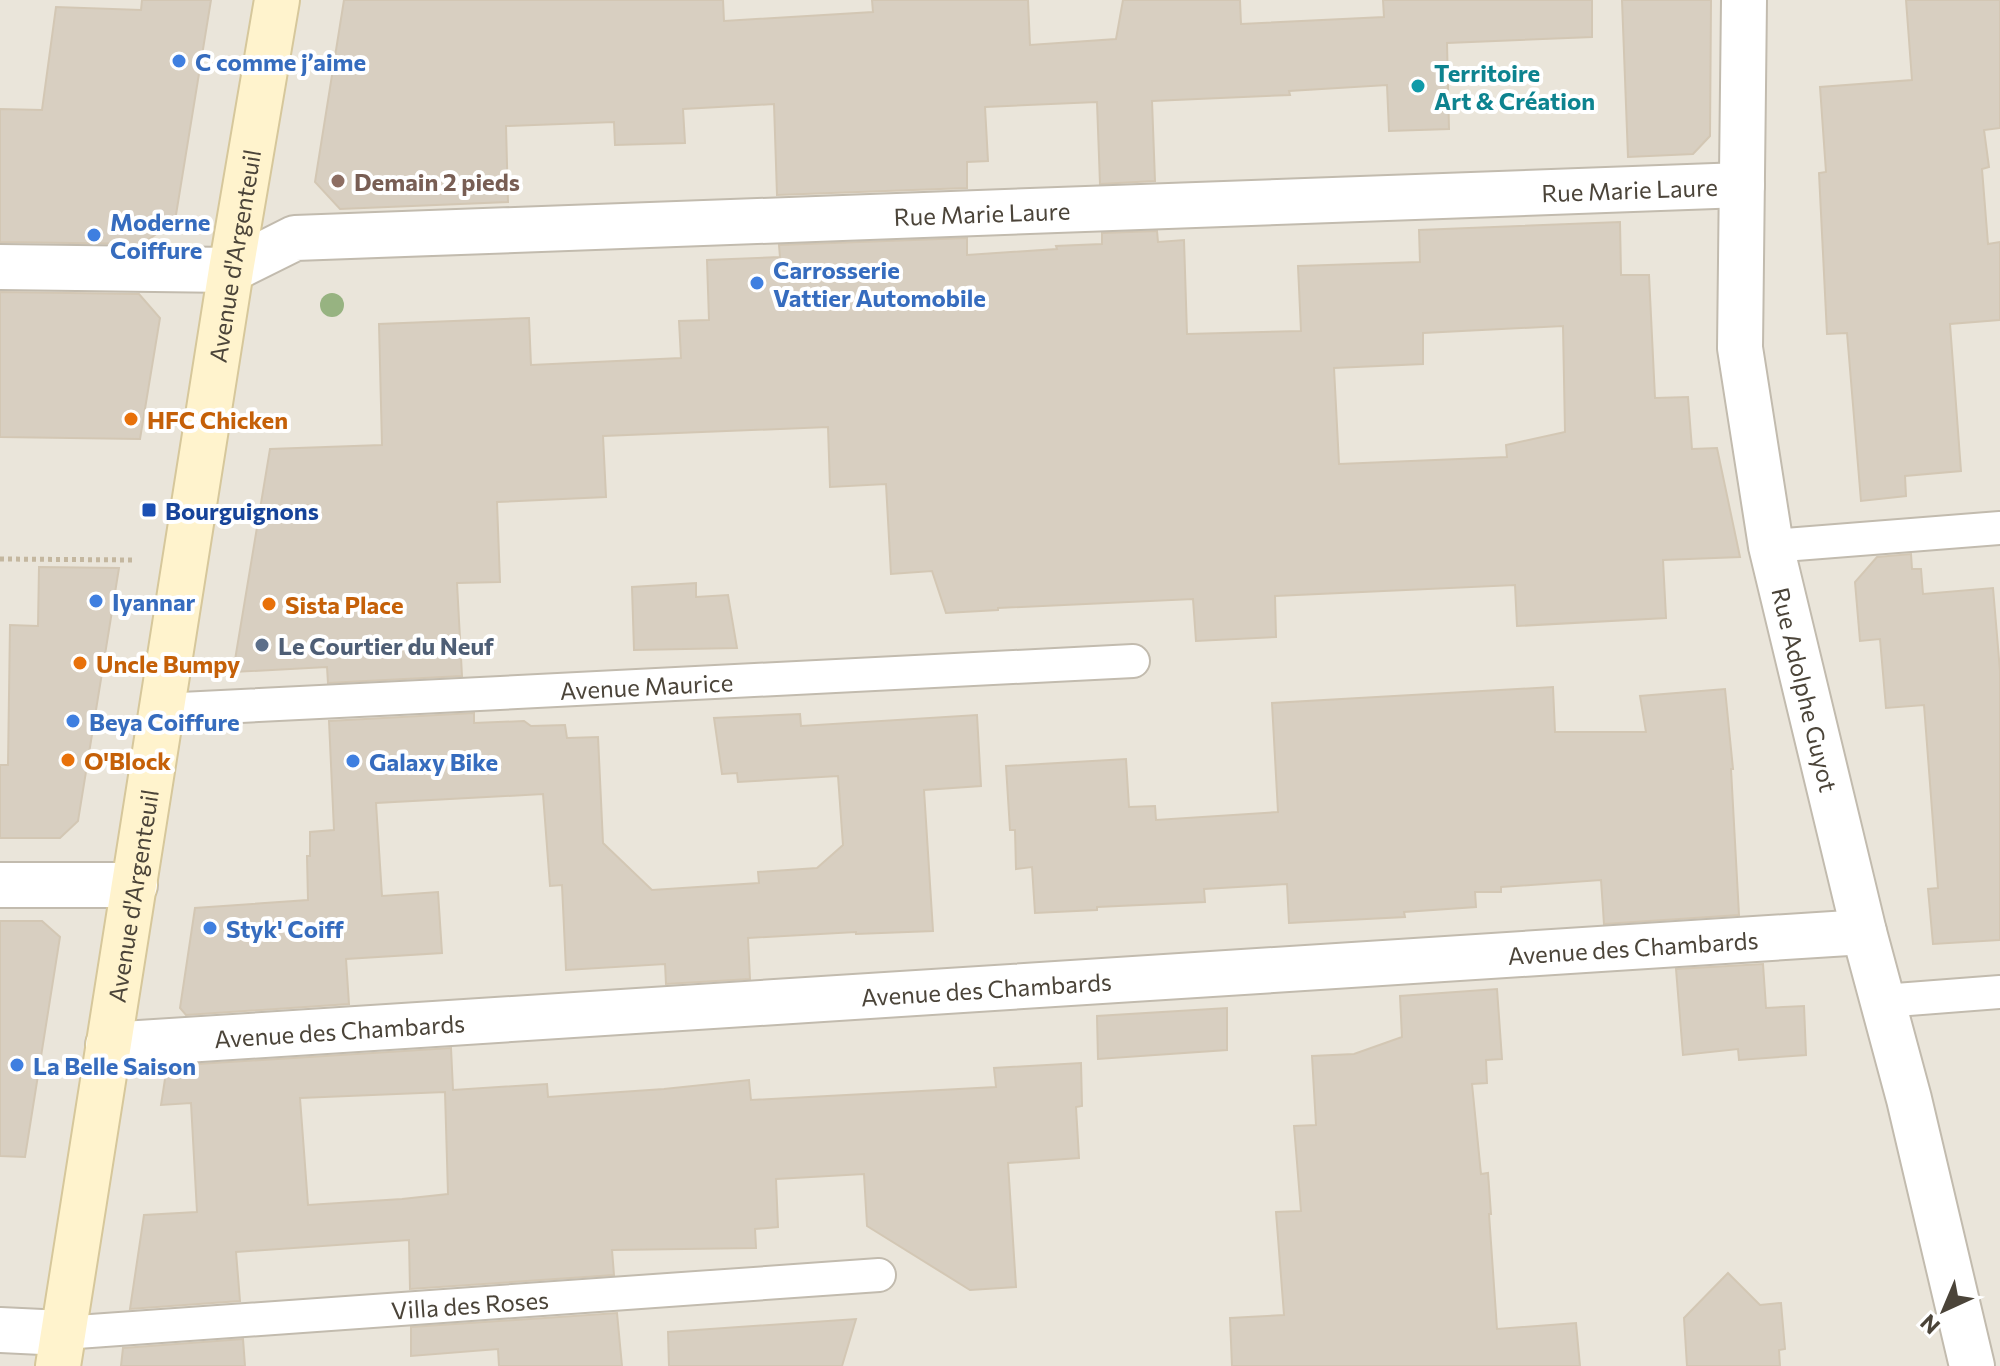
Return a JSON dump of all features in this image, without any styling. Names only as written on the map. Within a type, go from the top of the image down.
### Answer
[{"type":"main road","name":"Avenue d'Argenteuil","points":[[60,1350],[231,270],[277,0]]},
{"type":"street","name":"Rue Adolphe Guyot","points":[[1744,0],[1740,348],[1771,546],[1972,1366]]},
{"type":"street","name":"Rue Marie Laure","points":[[231,270],[295,238],[1742,185]]},
{"type":"street","points":[[0,267],[231,270]]},
{"type":"street","points":[[0,885],[135,885]]},
{"type":"street","name":"Avenue des Chambards","points":[[108,1045],[1864,932]]},
{"type":"street","points":[[0,1330],[60,1350]]},
{"type":"lane","points":[[1771,546],[2000,528]]},
{"type":"lane","name":"Avenue Maurice","points":[[161,710],[1133,661]]},
{"type":"lane","points":[[1883,1001],[2000,992]]},
{"type":"lane","name":"Villa des Roses","points":[[60,1350],[879,1275]]},
{"type":"path","points":[[0,559],[185,560]]},
{"type":"shaded area","points":[[0,0],[2000,0],[2000,1366],[0,1366]]},
{"type":"building","points":[[142,0],[211,0],[175,221],[142,244],[0,242],[0,109],[42,110],[56,7],[141,10]]},
{"type":"building","points":[[344,0],[723,0],[724,21],[873,12],[872,0],[1028,0],[1030,45],[1116,39],[1123,0],[1240,0],[1241,24],[1384,17],[1383,0],[1592,0],[1592,37],[1447,43],[1449,129],[1389,131],[1387,85],[1289,91],[1290,95],[1152,101],[1155,181],[1100,184],[1097,102],[985,107],[988,161],[967,162],[967,188],[777,195],[774,104],[683,109],[685,143],[615,145],[614,122],[506,126],[508,202],[340,209],[315,182]]},
{"type":"building","points":[[1622,0],[1711,0],[1710,136],[1693,154],[1628,157]]},
{"type":"building","points":[[1906,0],[2000,0],[2000,128],[1984,130],[1989,167],[1982,169],[1988,244],[2000,242],[2000,320],[1950,324],[1961,471],[1905,476],[1906,496],[1861,501],[1847,333],[1827,334],[1819,173],[1826,172],[1820,87],[1912,80]]},
{"type":"building","points":[[1620,222],[1621,275],[1649,275],[1655,398],[1688,397],[1692,449],[1717,448],[1740,557],[1663,560],[1666,618],[1517,626],[1515,585],[1275,596],[1276,637],[1196,641],[1193,599],[946,613],[932,571],[891,574],[886,484],[830,487],[828,427],[603,436],[606,497],[497,502],[500,582],[457,583],[462,676],[328,683],[327,667],[233,672],[270,449],[382,445],[379,324],[529,318],[531,365],[681,358],[679,321],[709,320],[707,260],[780,257],[779,245],[967,238],[967,255],[1102,244],[1102,233],[1157,231],[1158,242],[1184,240],[1187,334],[1301,331],[1298,266],[1420,262],[1419,230]],"holes":[[[1563,326],[1565,432],[1506,445],[1507,457],[1339,464],[1334,368],[1423,364],[1423,333]]]},
{"type":"building","points":[[0,292],[139,294],[160,318],[140,439],[0,437]]},
{"type":"building","points":[[1911,554],[1912,569],[1921,569],[1923,594],[1993,588],[2000,671],[2000,940],[1933,944],[1928,889],[1938,888],[1924,705],[1886,708],[1880,639],[1860,641],[1855,582],[1877,557]]},
{"type":"building","points":[[39,567],[119,568],[78,821],[60,838],[0,838],[0,765],[8,765],[10,625],[38,626]]},
{"type":"building","points":[[696,583],[696,597],[728,595],[737,648],[634,650],[632,587]]},
{"type":"building","points":[[1553,687],[1555,732],[1646,732],[1640,696],[1725,689],[1733,769],[1739,915],[1604,924],[1601,880],[1501,887],[1501,892],[1475,892],[1476,907],[1404,912],[1405,917],[1289,923],[1287,884],[1204,889],[1205,902],[1035,913],[1032,867],[1016,869],[1015,830],[1010,830],[1006,766],[1126,759],[1129,807],[1155,806],[1156,820],[1278,812],[1272,703]]},
{"type":"building","points":[[474,713],[474,723],[524,721],[531,726],[565,725],[567,738],[598,737],[603,843],[652,890],[759,883],[758,872],[817,868],[843,845],[838,776],[738,782],[737,773],[722,774],[714,718],[800,714],[801,726],[977,715],[981,786],[924,790],[933,931],[748,938],[750,979],[666,984],[665,964],[566,970],[562,885],[550,886],[543,794],[376,803],[382,896],[438,892],[442,953],[346,959],[349,1004],[186,1015],[180,1008],[195,908],[308,900],[310,832],[334,830],[329,721]]},
{"type":"building","points":[[0,921],[42,921],[60,937],[25,1157],[0,1156]]},
{"type":"building","points":[[1763,964],[1766,1008],[1804,1006],[1806,1055],[1739,1060],[1738,1049],[1683,1055],[1676,969]]},
{"type":"building","points":[[1497,989],[1502,1059],[1486,1060],[1487,1083],[1472,1084],[1481,1174],[1488,1173],[1497,1329],[1576,1323],[1580,1366],[1232,1366],[1230,1318],[1284,1315],[1276,1212],[1301,1211],[1294,1126],[1316,1125],[1312,1056],[1354,1054],[1402,1037],[1400,996]]},
{"type":"building","points":[[1227,1008],[1227,1050],[1098,1059],[1097,1016]]},
{"type":"building","points":[[451,1048],[453,1090],[547,1084],[548,1097],[749,1080],[751,1100],[996,1087],[994,1068],[1081,1063],[1082,1106],[1076,1107],[1079,1158],[1008,1163],[1016,1287],[970,1290],[867,1226],[864,1174],[776,1179],[778,1227],[755,1229],[756,1248],[612,1250],[614,1275],[410,1289],[409,1240],[236,1252],[240,1301],[130,1309],[144,1215],[197,1212],[191,1103],[161,1105],[167,1066]],"holes":[[[445,1092],[448,1194],[308,1205],[300,1098]]]},
{"type":"building","points":[[1728,1273],[1760,1305],[1781,1303],[1785,1349],[1779,1350],[1780,1366],[1687,1366],[1684,1318]]},
{"type":"building","points":[[617,1313],[622,1366],[499,1366],[498,1349],[411,1356],[411,1327]]},
{"type":"building","points":[[856,1319],[842,1366],[669,1366],[668,1332]]},
{"type":"building","points":[[243,1339],[245,1366],[121,1366],[123,1348]]},
{"type":"place","name":"C comme j’aime","points":[[179,61]]},
{"type":"place","name":"Territoire Art & Création","points":[[1418,86]]},
{"type":"place","name":"Demain 2 pieds","points":[[338,181]]},
{"type":"place","name":"Moderne Coiffure","points":[[94,235]]},
{"type":"place","name":"Carrosserie Vattier Automobile","points":[[757,283]]},
{"type":"place","name":"HFC Chicken","points":[[131,419]]},
{"type":"place","name":"Bourguignons","points":[[149,510]]},
{"type":"place","name":"Iyannar","points":[[96,601]]},
{"type":"place","name":"Sista Place","points":[[269,604]]},
{"type":"place","name":"Le Courtier du Neuf","points":[[262,645]]},
{"type":"place","name":"Uncle Bumpy","points":[[80,663]]},
{"type":"place","name":"Beya Coiffure","points":[[73,721]]},
{"type":"place","name":"O'Block","points":[[68,760]]},
{"type":"place","name":"Galaxy Bike","points":[[353,761]]},
{"type":"place","name":"Styk' Coiff","points":[[210,928]]},
{"type":"place","name":"La Belle Saison","points":[[17,1065]]}]
